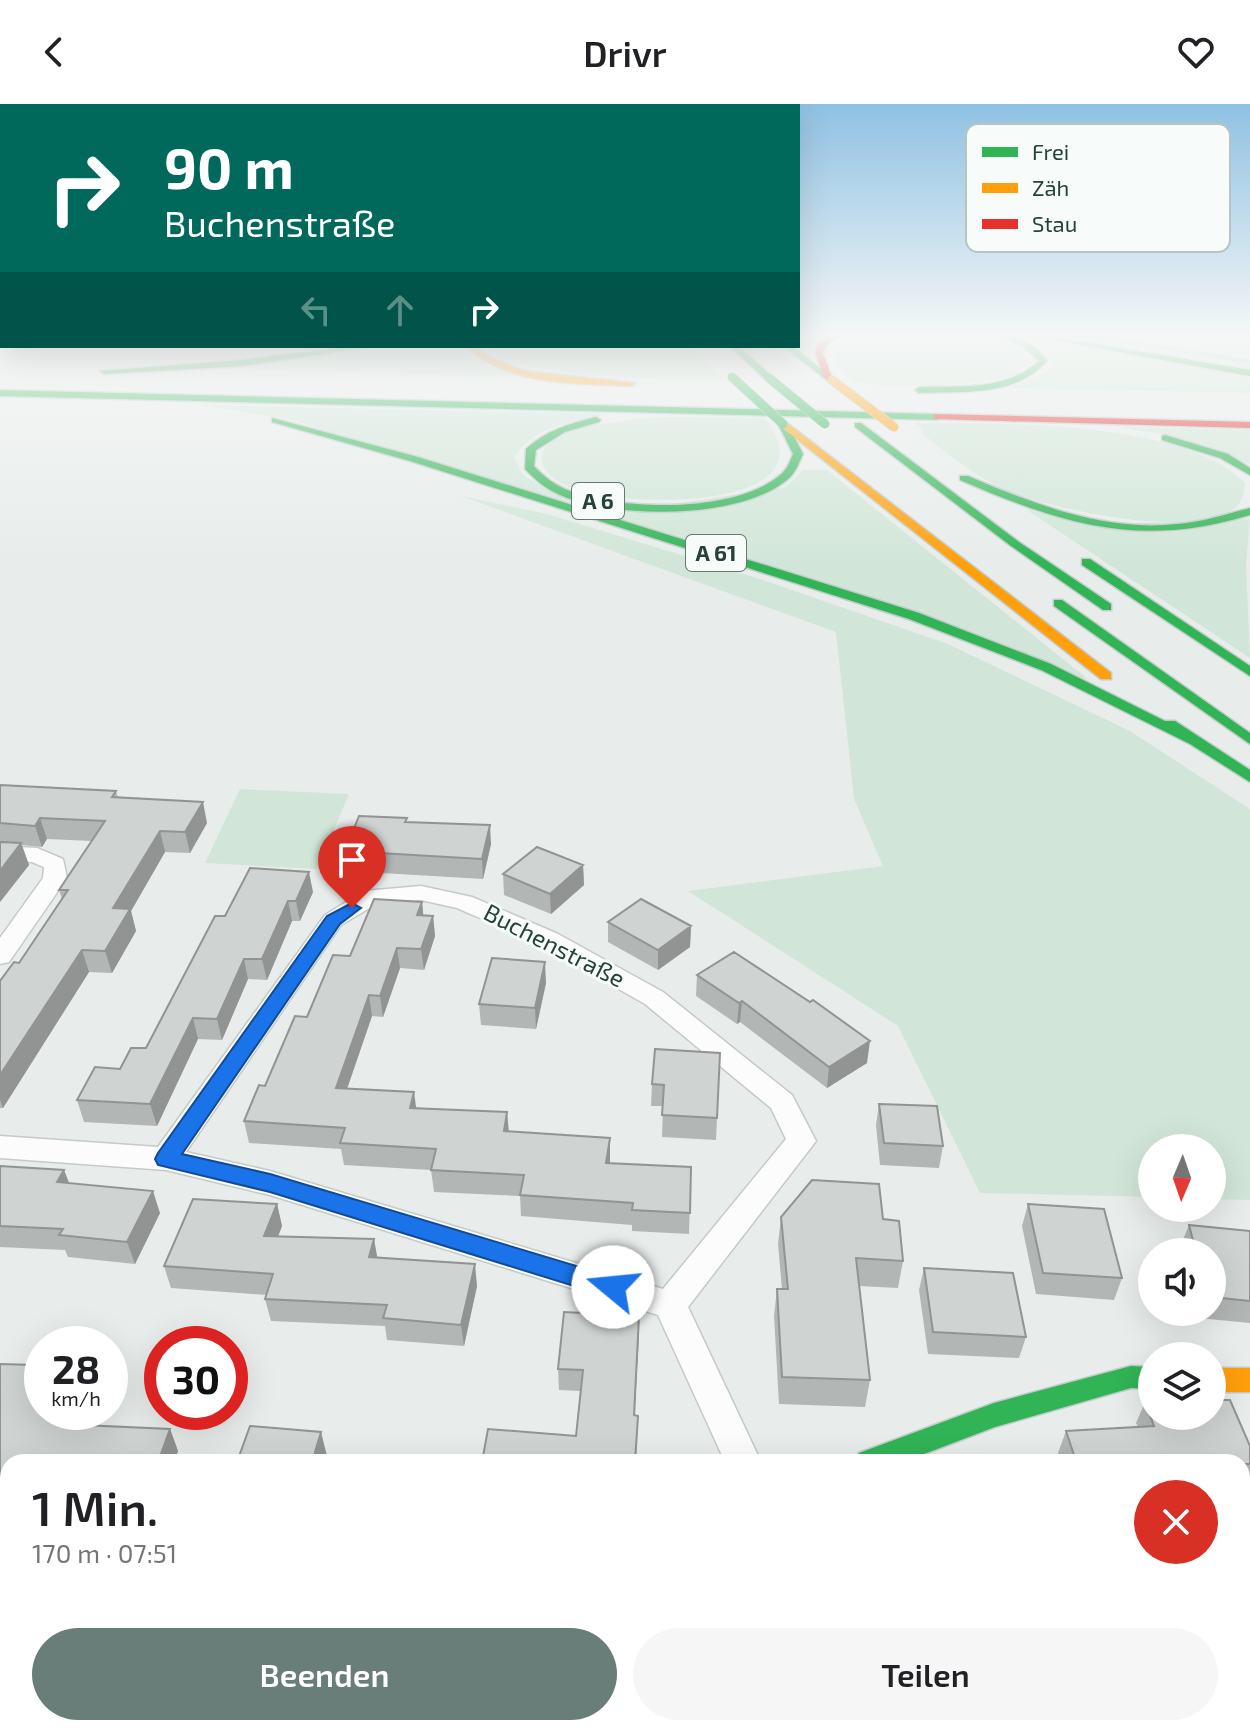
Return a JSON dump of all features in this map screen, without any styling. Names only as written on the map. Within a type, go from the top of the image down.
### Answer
[{"type":"main road","name":"A 61","points":[[224,412],[299,425],[429,463],[914,616],[1046,667],[1192,740]]},
{"type":"main road","name":"A 6","points":[[680,412],[605,419],[560,430],[531,449],[529,467],[535,475],[556,489],[597,501],[665,506],[733,500],[769,489],[792,473],[798,454],[783,424]]},
{"type":"main road","points":[[686,412],[1250,425]]},
{"type":"main road","points":[[770,412],[783,424]]},
{"type":"main road","points":[[810,412],[831,429]]},
{"type":"main road","points":[[841,412],[1015,544],[1120,616]]},
{"type":"main road","points":[[875,412],[900,431]]},
{"type":"main road","points":[[1093,412],[1250,416]]},
{"type":"main road","points":[[996,419],[1146,434],[1208,450],[1250,472]]},
{"type":"main road","name":"A 61","points":[[783,424],[1192,740],[1250,777]]},
{"type":"main road","points":[[1034,527],[958,474],[1031,508],[1116,525],[1194,526],[1231,519],[1250,511]]},
{"type":"main road","points":[[1070,552],[1250,672]]},
{"type":"main road","points":[[1048,595],[1250,740]]},
{"type":"main road","points":[[896,1454],[994,1415],[1138,1377]]},
{"type":"main road","points":[[1226,1380],[1250,1380]]},
{"type":"street","points":[[0,853],[37,855],[55,864],[55,878],[0,956]]},
{"type":"street","name":"Buchenstraße","points":[[166,1159],[333,920],[372,896],[421,893],[464,902],[549,939],[654,998],[782,1102],[801,1141],[670,1305]]},
{"type":"street","points":[[0,1147],[166,1159],[270,1183],[670,1305],[739,1454]]},
{"type":"green space","points":[[245,412],[609,414],[544,431],[523,446],[514,457],[523,475],[551,492],[635,510],[786,487],[803,470],[827,470],[1089,680],[292,420]]},
{"type":"green space","points":[[671,417],[765,418],[780,449],[772,472],[748,487],[713,496],[673,500],[632,499],[596,495],[572,488],[558,481],[543,465],[543,452],[548,445],[572,431],[606,423]]},
{"type":"green space","points":[[915,423],[1041,425],[1137,436],[1180,447],[1217,462],[1245,483],[1243,494],[1241,501],[1225,514],[1199,521],[1128,519],[1056,506],[1006,490],[983,478],[920,432],[924,431]]},
{"type":"green space","points":[[1119,427],[1250,430],[1250,464],[1166,435]]},
{"type":"green space","points":[[461,496],[547,514],[763,580],[948,644],[1130,731],[1250,809],[1250,1200],[1226,1199],[1226,1134],[1138,1134],[1138,1197],[980,1193],[898,1026],[688,891],[883,866],[854,799],[836,632]]},
{"type":"green space","points":[[1027,510],[1089,525],[1250,519],[1246,564],[1250,658]]},
{"type":"green space","points":[[240,789],[349,794],[317,869],[205,863]]},
{"type":"building","points":[[0,785],[116,791],[112,797],[203,802],[185,832],[160,831],[113,908],[130,909],[105,951],[82,950],[0,1075],[0,981],[14,962],[19,963],[68,890],[59,890],[105,821],[40,818],[35,826],[0,823]]},
{"type":"building","points":[[359,816],[407,818],[405,822],[490,825],[482,859],[345,851]]},
{"type":"building","points":[[0,842],[21,843],[0,871]]},
{"type":"building","points":[[537,847],[583,865],[550,894],[503,874]]},
{"type":"building","points":[[250,868],[309,872],[296,901],[288,901],[262,959],[244,959],[217,1019],[193,1018],[150,1104],[77,1100],[95,1067],[120,1069],[131,1048],[146,1048],[215,916],[225,916]]},
{"type":"building","points":[[374,899],[422,902],[417,915],[433,916],[421,949],[397,948],[380,996],[369,995],[336,1088],[414,1092],[410,1108],[507,1112],[504,1131],[610,1138],[606,1163],[691,1167],[690,1213],[632,1210],[633,1203],[520,1195],[524,1175],[431,1170],[436,1149],[340,1143],[345,1128],[244,1121],[259,1085],[265,1086],[295,1016],[307,1017],[333,955],[350,956]]},
{"type":"building","points":[[641,899],[691,926],[658,950],[608,922]]},
{"type":"building","points":[[734,952],[810,1002],[813,1000],[870,1041],[829,1067],[742,1001],[739,1003],[697,975]]},
{"type":"building","points":[[492,958],[545,962],[535,1008],[479,1004]]},
{"type":"building","points":[[655,1049],[720,1053],[717,1118],[662,1115],[664,1085],[652,1084]]},
{"type":"building","points":[[879,1104],[937,1106],[943,1146],[884,1143]]},
{"type":"building","points":[[0,1166],[64,1170],[57,1182],[153,1191],[127,1242],[59,1235],[63,1229],[0,1226]]},
{"type":"building","points":[[812,1180],[879,1184],[883,1219],[899,1221],[903,1261],[856,1258],[870,1380],[782,1377],[777,1289],[788,1289],[781,1217]]},
{"type":"building","points":[[193,1199],[277,1204],[264,1236],[374,1239],[369,1257],[475,1264],[461,1325],[383,1318],[387,1305],[265,1299],[273,1274],[164,1266]]},
{"type":"building","points":[[1028,1204],[1104,1209],[1122,1278],[1043,1273]]},
{"type":"building","points":[[1189,1225],[1250,1231],[1250,1301],[1226,1298],[1226,1238],[1192,1238]]},
{"type":"building","points":[[924,1268],[1013,1273],[1026,1337],[933,1332]]},
{"type":"building","points":[[564,1312],[639,1316],[634,1415],[638,1416],[636,1454],[483,1454],[488,1429],[576,1436],[583,1370],[558,1369]]},
{"type":"building","points":[[0,1364],[24,1365],[24,1430],[128,1430],[128,1427],[170,1430],[161,1454],[0,1454]]},
{"type":"building","points":[[1226,1400],[1230,1400],[1250,1446],[1250,1454],[1074,1454],[1066,1431],[1138,1427],[1138,1430],[1226,1430]]},
{"type":"building","points":[[250,1426],[321,1432],[314,1454],[240,1454]]},
{"type":"traffic: fast","points":[[746,412],[937,417]]},
{"type":"traffic: fast","points":[[770,412],[783,424]]},
{"type":"traffic: fast","points":[[811,412],[825,424]]},
{"type":"traffic: fast","points":[[275,420],[414,459],[914,616],[1046,667],[1192,740]]},
{"type":"traffic: fast","points":[[596,420],[562,430],[538,443],[531,449],[529,467],[548,484],[570,495],[592,501],[650,507],[713,504],[767,489],[786,476],[798,454],[783,424]]},
{"type":"traffic: fast","points":[[858,425],[1015,544],[1107,607]]},
{"type":"traffic: fast","points":[[1165,438],[1224,456],[1250,472]]},
{"type":"traffic: fast","points":[[964,478],[1069,517],[1140,529],[1176,528],[1213,522],[1250,511]]},
{"type":"traffic: fast","points":[[1086,562],[1250,672]]},
{"type":"traffic: fast","points":[[1058,603],[1250,740]]},
{"type":"traffic: fast","points":[[1170,724],[1250,777]]},
{"type":"traffic: fast","points":[[890,1454],[994,1415],[1138,1377]]},
{"type":"traffic: slow","points":[[874,412],[894,427]]},
{"type":"traffic: slow","points":[[783,424],[1106,676]]},
{"type":"traffic: slow","points":[[1226,1380],[1250,1380]]},
{"type":"traffic: jam","points":[[937,417],[1250,425]]},
{"type":"route","points":[[352,908],[333,920],[166,1159],[270,1183],[613,1287]]}]
